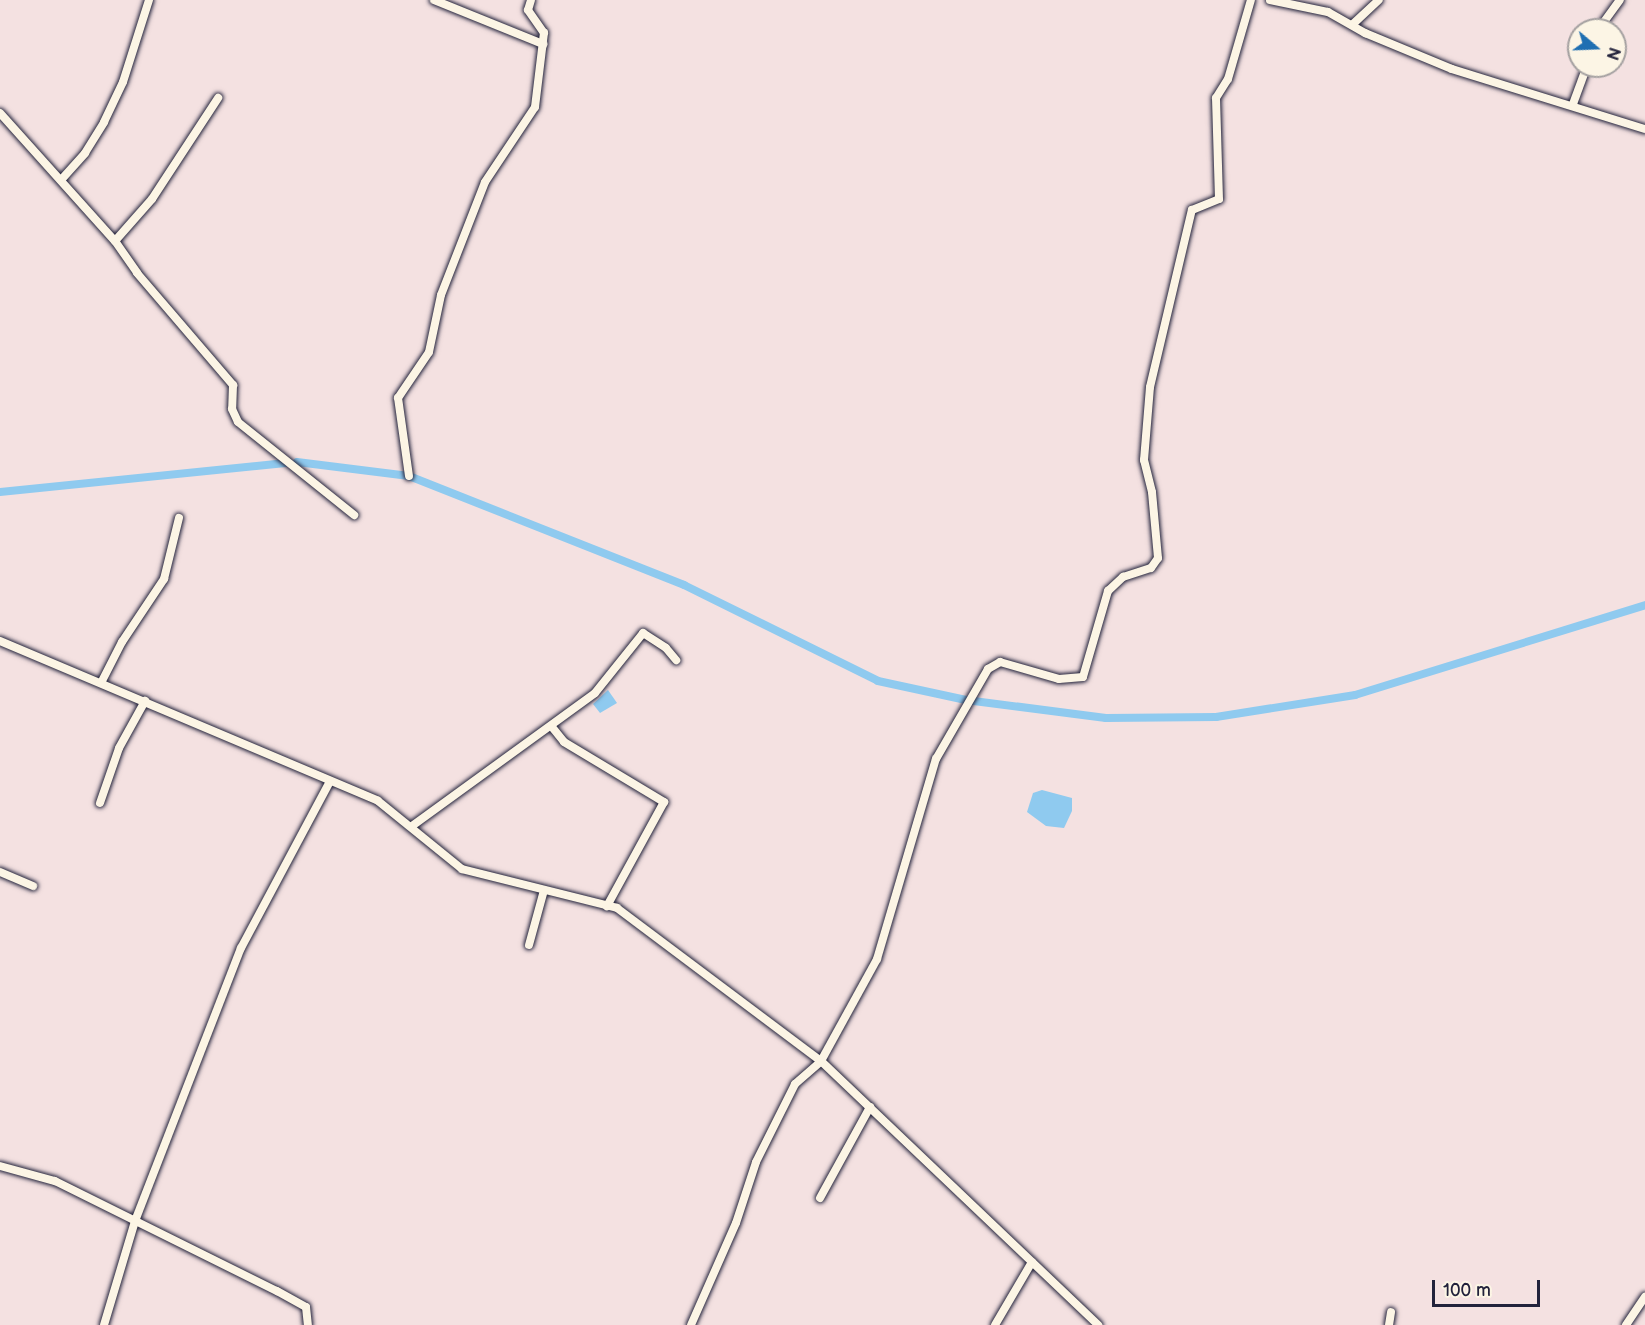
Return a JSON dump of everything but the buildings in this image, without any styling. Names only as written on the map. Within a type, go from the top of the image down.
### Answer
[{"type":"street","points":[[61,180],[85,153],[104,122],[123,82],[149,0]]},
{"type":"street","points":[[434,0],[543,45]]},
{"type":"street","points":[[409,476],[398,398],[429,352],[441,295],[485,182],[535,107],[543,33],[528,10],[531,0]]},
{"type":"street","points":[[691,1325],[761,1153],[795,1084],[821,1062],[877,959],[936,759],[988,669],[1000,662],[1059,679],[1083,678],[1108,591],[1123,577],[1151,568],[1158,558],[1152,492],[1144,460],[1150,387],[1192,210],[1219,199],[1216,98],[1228,79],[1251,0]]},
{"type":"street","points":[[1270,0],[1328,12],[1353,24],[1365,33],[1452,69],[1573,104],[1645,129]]},
{"type":"street","points":[[1353,24],[1379,0]]},
{"type":"street","points":[[1607,18],[1620,0]]},
{"type":"street","points":[[1573,104],[1583,78]]},
{"type":"street","points":[[115,241],[152,199],[218,98]]},
{"type":"street","points":[[0,113],[115,241],[137,273],[233,385],[232,409],[238,422],[354,515]]},
{"type":"street","points":[[102,683],[122,642],[164,579],[179,518]]},
{"type":"street","points":[[412,826],[450,795],[552,727],[555,719],[596,693],[643,633],[666,648],[676,660]]},
{"type":"street","points":[[0,640],[378,801],[412,826],[462,869],[617,908],[821,1062],[1098,1325]]},
{"type":"street","points":[[100,803],[119,748],[145,701]]},
{"type":"street","points":[[552,727],[564,742],[664,802],[607,906]]},
{"type":"street","points":[[104,1325],[135,1221],[241,948],[330,781]]},
{"type":"street","points":[[0,872],[33,886]]},
{"type":"street","points":[[529,945],[544,890]]},
{"type":"street","points":[[820,1198],[870,1107]]},
{"type":"street","points":[[0,1166],[55,1181],[306,1307],[308,1325]]},
{"type":"street","points":[[995,1325],[1032,1262]]},
{"type":"street","points":[[1626,1325],[1645,1297]]},
{"type":"street","points":[[1389,1325],[1391,1312]]},
{"type":"water","points":[[608,690],[617,703],[600,713],[593,704]]},
{"type":"water","points":[[1042,790],[1072,798],[1072,811],[1064,828],[1046,826],[1027,812],[1033,793]]},
{"type":"waterway","points":[[297,462],[409,476],[684,585],[878,681],[966,700],[1106,718],[1216,717],[1355,695],[1645,605]]},
{"type":"waterway","points":[[0,492],[286,463]]}]
